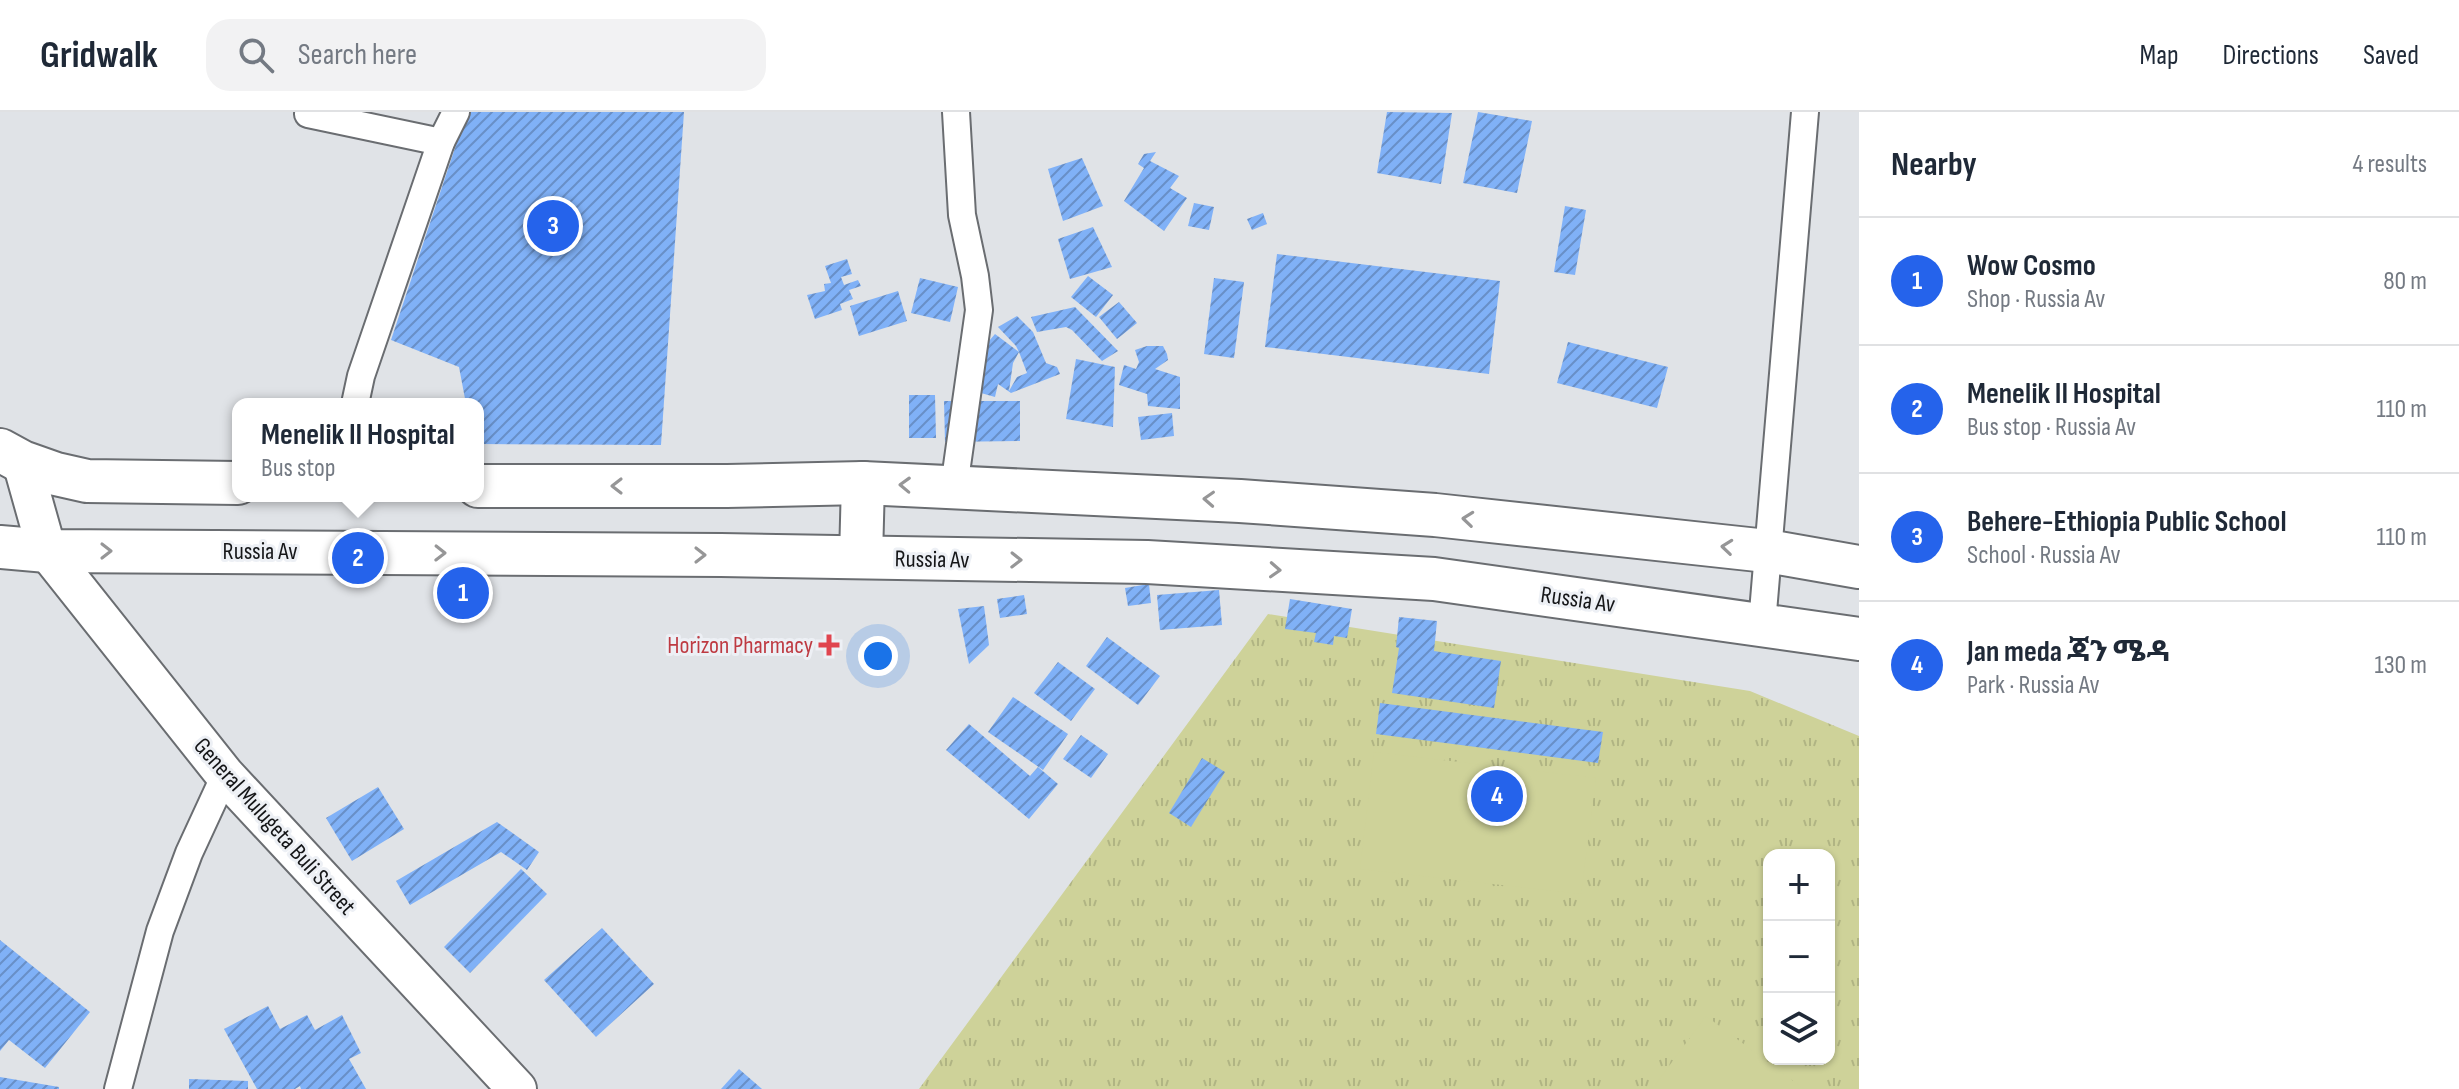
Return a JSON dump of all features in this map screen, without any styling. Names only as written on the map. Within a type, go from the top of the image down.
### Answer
[{"type":"main road","points":[[11,456],[56,474],[87,481],[232,483]]},
{"type":"main road","points":[[11,456],[47,551]]},
{"type":"main road","points":[[861,557],[863,483]]},
{"type":"main road","points":[[484,486],[863,483],[1240,501],[1435,515],[1767,551],[1859,567]]},
{"type":"main road","name":"Russia Av","points":[[0,547],[47,551],[1147,562],[1434,579],[1859,639]]},
{"type":"main road","name":"General Mulugeta Buli Street","points":[[47,551],[225,775],[517,1089]]},
{"type":"street","points":[[356,398],[361,376],[441,142],[456,112]]},
{"type":"street","points":[[954,487],[979,310],[962,215],[956,112]]},
{"type":"street","points":[[1762,624],[1805,112]]},
{"type":"street","points":[[308,114],[441,142]]},
{"type":"street","points":[[118,1089],[160,931],[189,853],[225,775]]},
{"type":"green space","points":[[1268,614],[1750,691],[1859,736],[1859,1089],[919,1089]]},
{"type":"green space","points":[[1374,752],[1596,778],[1581,894],[1360,869]]},
{"type":"green space","points":[[1706,1016],[1763,1058],[1763,1065],[1772,1065],[1804,1089],[1652,1089]]},
{"type":"building","points":[[467,112],[684,112],[661,445],[484,444],[484,398],[465,398],[459,367],[391,340]]},
{"type":"building","points":[[1387,112],[1452,113],[1441,184],[1377,173]]},
{"type":"building","points":[[1478,112],[1532,121],[1517,193],[1463,183]]},
{"type":"building","points":[[1156,152],[1150,161],[1179,176],[1170,188],[1187,198],[1164,231],[1124,201],[1144,168],[1138,164],[1144,154]]},
{"type":"building","points":[[1082,158],[1103,206],[1063,221],[1048,169]]},
{"type":"building","points":[[1194,203],[1214,207],[1209,230],[1188,226]]},
{"type":"building","points":[[1565,206],[1586,210],[1575,275],[1554,272]]},
{"type":"building","points":[[1263,213],[1267,224],[1252,230],[1247,219]]},
{"type":"building","points":[[1093,227],[1112,267],[1070,279],[1058,239]]},
{"type":"building","points":[[1277,254],[1500,281],[1489,374],[1265,347]]},
{"type":"building","points":[[847,259],[852,274],[841,277],[844,285],[858,280],[861,286],[849,290],[853,299],[840,304],[842,310],[815,319],[807,295],[825,291],[824,284],[831,283],[825,266]]},
{"type":"building","points":[[1088,276],[1113,295],[1096,317],[1071,297]]},
{"type":"building","points":[[920,278],[958,287],[950,322],[911,313]]},
{"type":"building","points":[[1214,278],[1244,282],[1234,358],[1204,354]]},
{"type":"building","points":[[898,291],[907,321],[859,336],[850,306]]},
{"type":"building","points":[[1119,302],[1137,323],[1117,339],[1099,317]]},
{"type":"building","points":[[1075,307],[1118,351],[1102,361],[1066,327],[1037,332],[1031,317]]},
{"type":"building","points":[[1017,316],[1033,332],[1046,363],[1057,367],[1060,374],[1011,393],[998,384],[995,397],[967,389],[983,348],[995,334],[1019,352],[998,327]],"holes":[[[1019,352],[1027,373],[1017,377],[1009,391],[1013,363]]]},
{"type":"building","points":[[1568,342],[1668,367],[1657,408],[1557,383]]},
{"type":"building","points":[[1163,346],[1167,354],[1168,360],[1155,369],[1180,377],[1180,409],[1148,406],[1147,394],[1119,385],[1124,365],[1136,369],[1139,362],[1135,350]]},
{"type":"building","points":[[1076,359],[1115,367],[1113,427],[1066,419]]},
{"type":"building","points":[[909,395],[935,395],[936,438],[909,438]]},
{"type":"building","points":[[944,401],[1020,401],[1020,441],[945,442]]},
{"type":"building","points":[[1172,413],[1174,436],[1141,440],[1138,417]]},
{"type":"building","points":[[1149,584],[1151,603],[1128,606],[1125,588]]},
{"type":"building","points":[[1219,590],[1222,625],[1160,630],[1157,595]]},
{"type":"building","points":[[1024,595],[1027,614],[1000,618],[997,599]]},
{"type":"building","points":[[1290,599],[1352,609],[1347,638],[1334,636],[1333,645],[1314,642],[1316,633],[1285,629]]},
{"type":"building","points":[[984,606],[989,645],[969,664],[958,609]]},
{"type":"building","points":[[1399,617],[1437,621],[1434,651],[1501,661],[1494,708],[1392,693],[1399,648],[1396,647]]},
{"type":"building","points":[[1107,637],[1160,676],[1138,705],[1086,666]]},
{"type":"building","points":[[1058,662],[1095,689],[1071,721],[1034,693]]},
{"type":"building","points":[[1013,697],[1068,734],[1043,770],[988,732]]},
{"type":"building","points":[[1380,703],[1603,732],[1598,763],[1376,734]]},
{"type":"building","points":[[969,724],[1030,776],[1038,767],[1058,784],[1029,819],[946,750]]},
{"type":"building","points":[[1081,735],[1108,754],[1091,778],[1063,759]]},
{"type":"building","points":[[1202,758],[1225,772],[1191,827],[1169,813]]},
{"type":"building","points":[[378,787],[404,829],[352,861],[326,818]]},
{"type":"building","points":[[497,822],[539,852],[527,870],[501,852],[410,905],[396,881]]},
{"type":"building","points":[[521,869],[547,894],[470,973],[444,947]]},
{"type":"building","points":[[602,928],[654,984],[596,1037],[544,980]]},
{"type":"building","points":[[0,940],[90,1012],[45,1068],[9,1040],[0,1051]]},
{"type":"building","points":[[268,1006],[280,1029],[307,1015],[315,1030],[342,1015],[361,1053],[349,1059],[366,1089],[301,1089],[300,1086],[295,1089],[257,1089],[224,1029]]},
{"type":"building","points":[[739,1069],[762,1089],[721,1089]]},
{"type":"building","points":[[0,1077],[59,1087],[59,1089],[0,1089]]},
{"type":"building","points":[[189,1079],[248,1081],[248,1089],[189,1089]]},
{"type":"place","name":"Behere-Ethiopia Public School","points":[[553,226]]},
{"type":"place","name":"Menelik II Hospital","points":[[358,558]]},
{"type":"place","name":"Wow Cosmo","points":[[463,593]]},
{"type":"place","name":"Horizon Pharmacy","points":[[829,645]]},
{"type":"place","name":"Jan meda ጃን ሜዳ","points":[[1497,796]]}]
